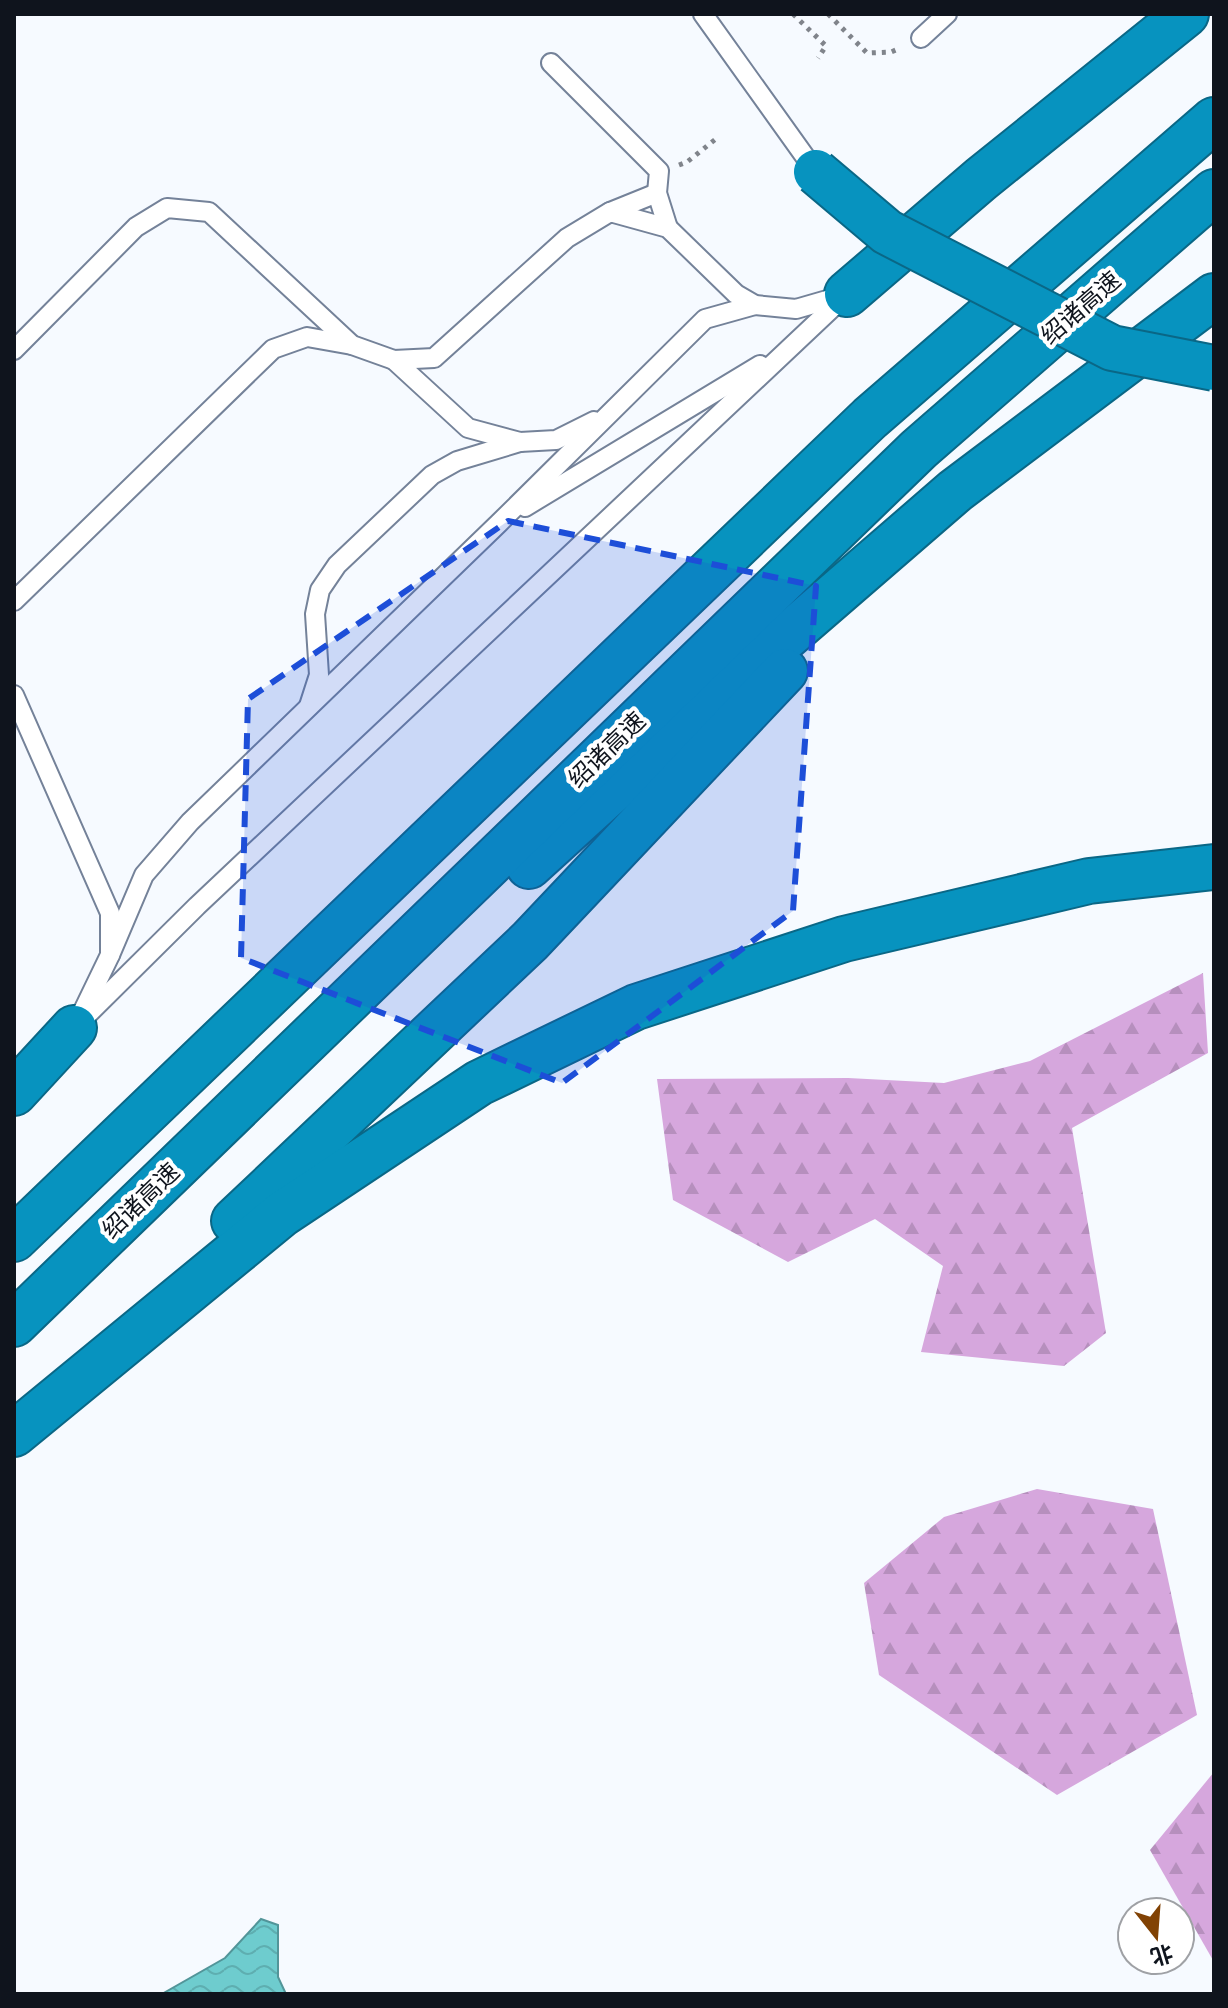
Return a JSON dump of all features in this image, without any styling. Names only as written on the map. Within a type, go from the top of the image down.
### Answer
[{"type":"highway","points":[[847,294],[981,179],[1186,14]]},
{"type":"highway","points":[[14,1239],[870,418],[1214,120]]},
{"type":"highway","points":[[816,172],[887,232],[1112,348],[1214,368]]},
{"type":"highway","name":"绍诸高速","points":[[14,1324],[919,449],[1214,192]]},
{"type":"highway","points":[[14,1332],[681,728],[955,491],[1214,296]]},
{"type":"highway","points":[[14,1431],[530,941],[955,491]]},
{"type":"highway","points":[[14,1431],[282,1214],[479,1083],[636,1007],[844,939],[1089,881],[1214,867]]},
{"type":"highway","points":[[14,1093],[74,1028]]},
{"type":"lane","points":[[703,14],[816,172]]},
{"type":"lane","points":[[921,38],[947,14]]},
{"type":"lane","points":[[551,63],[659,171],[657,193],[668,228],[736,294],[755,305]]},
{"type":"lane","points":[[14,601],[273,349],[307,337],[352,345],[394,360],[434,358],[567,238],[610,212],[657,193]]},
{"type":"lane","points":[[14,350],[136,227],[167,208],[209,212],[352,345]]},
{"type":"lane","points":[[610,212],[668,228]]},
{"type":"lane","points":[[74,1028],[144,875],[190,822],[705,319],[755,305],[796,309],[847,294]]},
{"type":"lane","points":[[74,1028],[197,906],[847,294]]},
{"type":"lane","points":[[499,523],[793,345]]},
{"type":"lane","points":[[394,360],[468,428],[520,442]]},
{"type":"lane","points":[[308,708],[319,675],[315,614],[320,590],[337,565],[432,475],[457,461],[520,442],[556,440],[607,414]]},
{"type":"lane","points":[[14,695],[110,913],[110,955]]},
{"type":"path","points":[[793,14],[826,46],[818,58]]},
{"type":"path","points":[[828,14],[867,53],[891,52],[921,38]]},
{"type":"path","points":[[659,171],[687,162],[717,138]]},
{"type":"highlighted area","points":[[508,521],[816,586],[793,911],[562,1083],[241,958],[248,699]]},
{"type":"green space","points":[[1203,973],[1208,1053],[1072,1128],[1106,1333],[1064,1366],[921,1352],[943,1266],[875,1219],[788,1262],[673,1200],[657,1079],[848,1078],[944,1083],[1030,1061]]},
{"type":"green space","points":[[1037,1489],[1153,1509],[1197,1715],[1057,1795],[879,1675],[864,1583],[944,1517]]},
{"type":"green space","points":[[1214,1772],[1214,1962],[1196,1930],[1196,1896],[1176,1896],[1150,1850]]},
{"type":"water","points":[[261,1919],[278,1925],[278,1977],[286,1994],[162,1994],[225,1958]]}]
